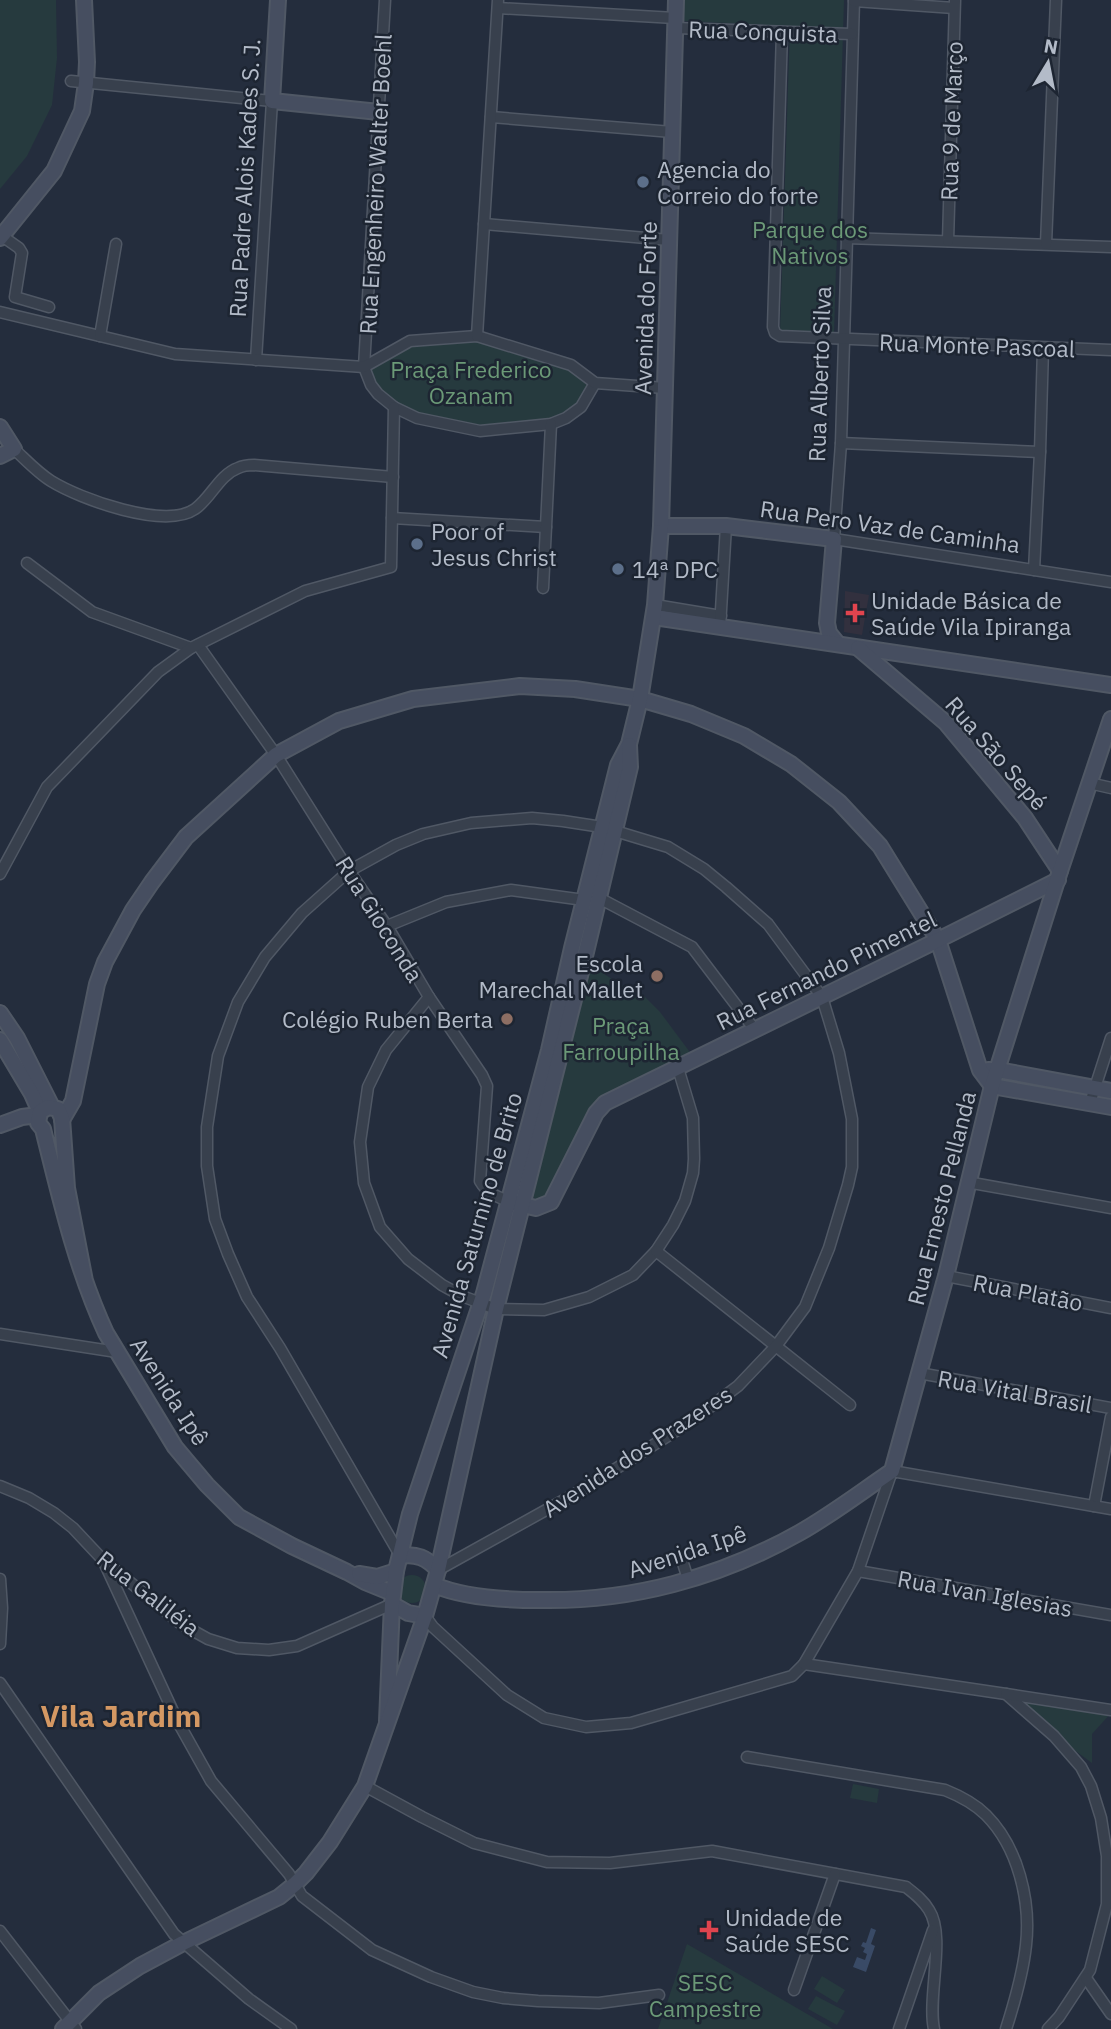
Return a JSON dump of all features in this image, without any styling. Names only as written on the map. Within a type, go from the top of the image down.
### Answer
[{"type":"main road","points":[[1,237],[54,171],[82,111],[86,83],[84,0]]},
{"type":"main road","name":"Rua Padre Alois Kades S. J.","points":[[272,101],[278,0]]},
{"type":"main road","name":"Avenida do Forte","points":[[654,611],[661,526],[676,0]]},
{"type":"main road","points":[[272,101],[379,112]]},
{"type":"main road","points":[[0,427],[14,449],[0,456]]},
{"type":"main road","name":"Rua Pero Vaz de Caminha","points":[[661,526],[726,526],[834,539]]},
{"type":"main road","name":"Rua Alberto Silva","points":[[827,624],[834,539]]},
{"type":"main road","points":[[654,611],[814,641],[1111,685]]},
{"type":"main road","name":"Avenida Saturnino de Brito","points":[[387,1721],[392,1598],[396,1571],[410,1514],[480,1304],[608,829],[629,767],[629,744],[640,699],[654,611]]},
{"type":"main road","points":[[814,641],[819,638],[827,624]]},
{"type":"main road","points":[[827,624],[829,633],[838,644]]},
{"type":"main road","name":"Rua São Sepé","points":[[857,647],[946,723],[1025,818],[1059,876]]},
{"type":"main road","points":[[66,1153],[73,1098],[97,984],[105,962],[133,910],[186,837],[276,755],[349,717],[413,699],[520,686],[575,689],[640,699],[691,714],[744,736],[791,764],[839,802],[880,846],[938,940],[980,1070],[992,1086],[1111,1107]]},
{"type":"main road","name":"Rua Ernesto Pellanda","points":[[892,1471],[946,1276],[992,1086],[1111,719]]},
{"type":"main road","name":"Rua Fernando Pimentel","points":[[508,1201],[536,1208],[551,1202],[605,1103],[938,940],[1059,876]]},
{"type":"main road","name":"Avenida Saturnino de Brito","points":[[69,2027],[99,1993],[140,1965],[279,1897],[295,1884],[330,1842],[365,1786],[425,1616],[438,1570],[496,1309],[523,1205],[590,896]]},
{"type":"main road","points":[[0,1013],[17,1038],[50,1116]]},
{"type":"main road","points":[[0,1040],[25,1082],[50,1116]]},
{"type":"main road","points":[[980,1070],[998,1070],[1111,1091]]},
{"type":"main road","points":[[22,1117],[25,1082]]},
{"type":"main road","points":[[0,1125],[22,1117],[50,1116],[73,1098]]},
{"type":"main road","name":"Avenida Ipê","points":[[50,1116],[66,1153],[67,1188],[85,1281]]},
{"type":"main road","name":"Avenida Ipê","points":[[50,1116],[75,1251],[97,1314],[175,1447],[206,1485],[239,1517],[365,1582],[392,1598],[408,1613],[425,1616]]},
{"type":"main road","name":"Avenida Ipê","points":[[434,1585],[446,1590],[523,1600],[585,1600],[640,1592],[737,1563],[799,1533],[892,1471]]},
{"type":"main road","points":[[400,1556],[421,1556],[438,1570]]},
{"type":"main road","name":"Avenida Ipê","points":[[347,1572],[377,1577],[396,1571]]},
{"type":"street","name":"Rua Engenheiro Walter Boehl","points":[[365,367],[385,0]]},
{"type":"street","points":[[1046,244],[1056,0]]},
{"type":"street","points":[[853,1],[955,4]]},
{"type":"street","name":"Rua Alberto Silva","points":[[834,539],[841,443],[853,1]]},
{"type":"street","points":[[477,336],[498,4]]},
{"type":"street","name":"Rua Conquista","points":[[498,4],[675,23],[782,32],[852,34]]},
{"type":"street","name":"Rua 9 de Março","points":[[948,241],[955,4]]},
{"type":"street","name":"Rua Monte Pascoal","points":[[782,32],[773,327],[775,333],[780,336],[1111,350]]},
{"type":"street","points":[[71,81],[272,101]]},
{"type":"street","name":"Rua Padre Alois Kades S. J.","points":[[256,360],[272,101]]},
{"type":"street","points":[[491,117],[672,132]]},
{"type":"street","points":[[484,224],[669,240]]},
{"type":"street","points":[[1,237],[19,248],[22,253],[15,297],[49,307]]},
{"type":"street","points":[[846,238],[1111,247]]},
{"type":"street","points":[[100,336],[116,244]]},
{"type":"street","points":[[0,313],[175,354],[365,367],[410,341],[477,336],[570,365],[595,383],[665,388]]},
{"type":"street","points":[[1034,570],[1041,452],[1043,348]]},
{"type":"street","points":[[365,367],[371,385],[394,407],[417,418],[480,430],[551,424],[566,418],[580,407],[595,383]]},
{"type":"street","points":[[0,874],[47,787],[158,672],[195,646],[305,591],[391,567],[394,407]]},
{"type":"street","points":[[543,588],[551,424]]},
{"type":"street","points":[[841,443],[1041,452]]},
{"type":"street","points":[[14,449],[49,480],[88,500],[113,508],[156,514],[186,514],[201,504],[225,476],[238,467],[254,465],[393,477]]},
{"type":"street","points":[[392,518],[546,527]]},
{"type":"street","points":[[720,622],[726,526]]},
{"type":"street","name":"Rua Pero Vaz de Caminha","points":[[834,539],[1111,582]]},
{"type":"street","points":[[27,563],[92,612],[195,646]]},
{"type":"street","name":"Rua Gioconda","points":[[195,646],[276,755],[484,1080],[486,1086],[480,1181],[493,1196],[508,1201]]},
{"type":"street","points":[[1089,783],[1111,788]]},
{"type":"street","name":"Avenida dos Prazeres","points":[[400,1556],[287,1360],[247,1297],[215,1219],[207,1166],[208,1127],[215,1074],[226,1032],[238,1002],[257,968],[273,945],[302,913],[349,871],[396,845],[423,834],[471,823],[532,818],[608,829],[668,847],[704,869],[768,924],[822,997],[839,1053],[852,1119],[852,1167],[829,1248],[805,1307],[776,1346],[738,1386],[690,1422],[582,1490],[438,1570]]},
{"type":"street","points":[[387,926],[446,902],[512,890],[590,896],[692,947],[755,1030]]},
{"type":"street","points":[[429,997],[386,1050],[368,1087],[359,1142],[364,1183],[380,1227],[408,1259],[442,1285],[496,1309],[544,1310],[589,1297],[634,1275],[656,1251],[685,1201],[694,1166],[693,1118],[678,1068]]},
{"type":"street","points":[[1090,1103],[1111,1038]]},
{"type":"street","points":[[967,1182],[1111,1208]]},
{"type":"street","points":[[656,1251],[850,1405]]},
{"type":"street","name":"Rua Platão","points":[[946,1276],[1111,1308]]},
{"type":"street","points":[[0,1334],[117,1352]]},
{"type":"street","name":"Rua Vital Brasil","points":[[919,1373],[1111,1408]]},
{"type":"street","points":[[1094,1506],[1111,1417]]},
{"type":"street","points":[[892,1471],[1111,1510]]},
{"type":"street","name":"Rua Ernesto Pellanda","points":[[425,1616],[433,1627],[507,1695],[544,1718],[586,1727],[631,1723],[792,1676],[804,1664],[858,1571],[892,1471]]},
{"type":"street","name":"Rua Galiléia","points":[[0,1486],[29,1498],[54,1513],[73,1528],[103,1560],[181,1624],[208,1639],[237,1648],[269,1650],[297,1646],[392,1598]]},
{"type":"street","points":[[681,1557],[688,1579]]},
{"type":"street","points":[[103,1560],[178,1721],[211,1781],[289,1874],[302,1896],[372,1950],[431,1977],[473,1992],[503,1998],[598,2003],[659,1995]]},
{"type":"street","name":"Rua Ivan Iglesias","points":[[858,1571],[1111,1615]]},
{"type":"street","points":[[0,1579],[0,1644]]},
{"type":"street","points":[[804,1664],[1111,1710]]},
{"type":"street","points":[[0,1683],[174,1934],[249,1999],[291,2029]]},
{"type":"street","points":[[1006,1694],[1054,1736],[1081,1767],[1098,1806],[1107,1856],[1108,1892],[1105,1916],[1094,1958],[1086,1978],[1048,2029]]},
{"type":"street","points":[[747,1757],[945,1790],[967,1799],[987,1815],[1010,1845],[1025,1902],[1027,1942],[1020,1985],[1006,2029]]},
{"type":"street","points":[[365,1786],[474,1843],[547,1862],[610,1863],[712,1851],[906,1887],[921,1898],[931,1912],[934,1926],[934,2029]]},
{"type":"street","points":[[1095,1860],[1107,1856]]},
{"type":"street","points":[[794,1990],[835,1874]]},
{"type":"street","points":[[899,2029],[934,1926]]},
{"type":"street","points":[[0,1931],[69,2027]]},
{"type":"street","points":[[1086,1978],[1111,2014]]},
{"type":"shaded area","name":"Unidade Básica de Saúde Vila Ipiranga","points":[[845,591],[869,595],[862,635],[844,632]]},
{"type":"green space","points":[[0,0],[56,0],[57,58],[52,105],[27,156],[0,189]]},
{"type":"green space","name":"Parque dos Nativos","points":[[684,0],[844,0],[834,335],[780,332],[790,26],[684,21]]},
{"type":"green space","name":"Praça Frederico Ozanam","points":[[476,339],[568,367],[591,384],[579,405],[551,420],[479,427],[417,415],[378,390],[368,368],[411,340]]},
{"type":"green space","name":"Praça Farroupilha","points":[[591,966],[630,990],[634,986],[660,1012],[692,1055],[595,1103],[547,1199],[537,1202],[532,1195]]},
{"type":"green space","points":[[412,1575],[422,1579],[426,1589],[422,1599],[412,1603],[402,1599],[398,1589],[402,1579]]},
{"type":"green space","points":[[1018,1699],[1111,1713],[1092,1734],[1092,1763],[1077,1752]]},
{"type":"green space","points":[[853,1784],[879,1789],[877,1803],[850,1798]]},
{"type":"green space","name":"SESC Campestre","points":[[687,1944],[833,2029],[658,2029]]},
{"type":"green space","points":[[822,1976],[845,1990],[837,2003],[814,1989]]},
{"type":"green space","points":[[816,1996],[845,2011],[837,2025],[808,2009]]},
{"type":"water","points":[[871,1928],[876,1930],[871,1944],[875,1946],[866,1972],[853,1967],[857,1957],[865,1960],[867,1954],[861,1946],[863,1942],[866,1943]]},
{"type":"place","name":"Agencia do Correio do forte","points":[[643,182]]},
{"type":"place","name":"Poor of Jesus Christ","points":[[417,544]]},
{"type":"place","name":"14ª DPC","points":[[618,569]]},
{"type":"place","name":"Unidade Básica de Saúde Vila Ipiranga","points":[[855,613]]},
{"type":"place","name":"Escola Marechal Mallet","points":[[657,976]]},
{"type":"place","name":"Colégio Ruben Berta","points":[[507,1019]]},
{"type":"place","name":"Unidade de Saúde SESC","points":[[709,1930]]},
{"type":"district","name":"Vila Jardim","points":[[121,1715]]}]
